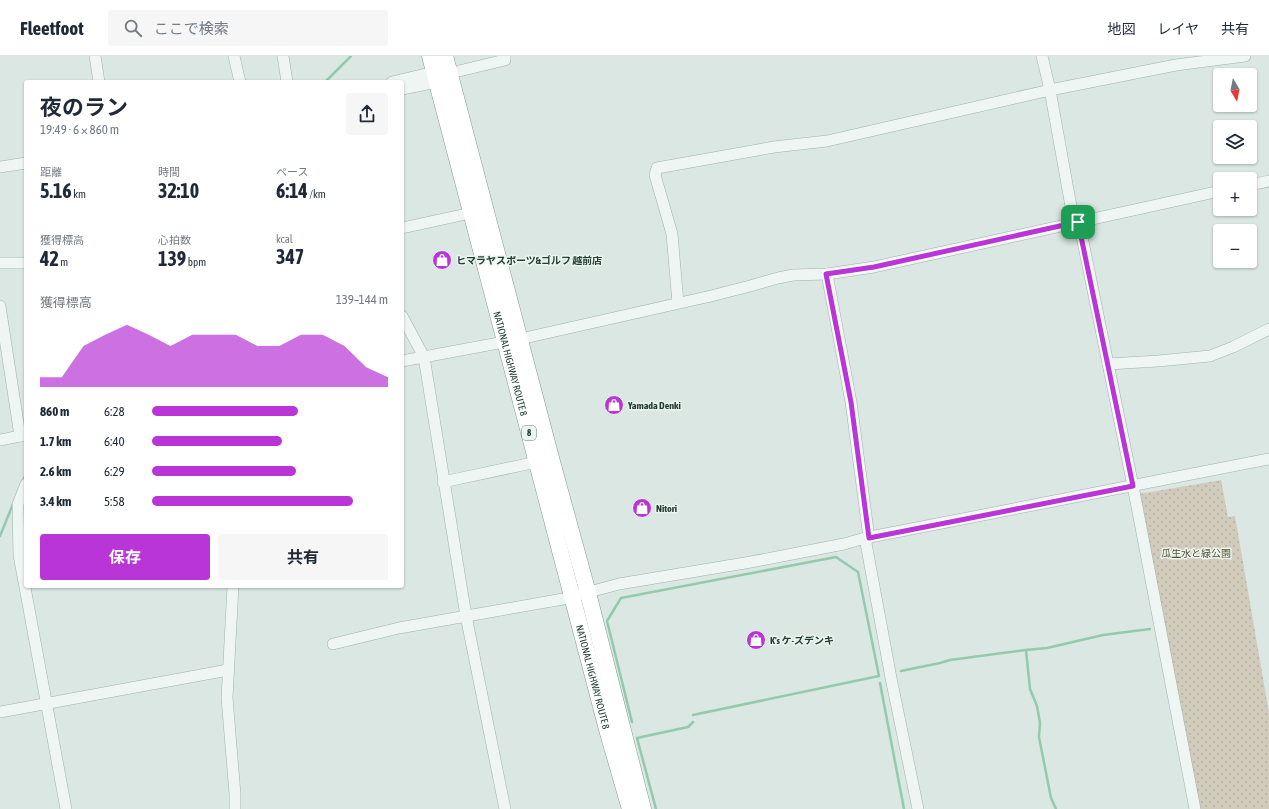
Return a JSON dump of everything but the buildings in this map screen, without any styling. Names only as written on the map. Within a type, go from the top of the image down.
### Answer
[{"type":"highway","name":"NATIONAL HIGHWAY ROUTE 8","points":[[430,56],[432,78],[471,212],[512,340],[588,593],[642,809]]},
{"type":"highway","name":"NATIONAL HIGHWAY ROUTE 8","points":[[445,56],[512,340],[537,462],[630,809]]},
{"type":"street","points":[[94,56],[99,80]]},
{"type":"street","points":[[234,56],[240,80]]},
{"type":"street","points":[[283,56],[287,80]]},
{"type":"street","points":[[459,71],[505,60],[505,56]]},
{"type":"street","points":[[1042,56],[1133,486],[1194,809]]},
{"type":"street","points":[[678,303],[672,234],[655,174],[657,168],[774,147],[827,141],[1050,90],[1176,65],[1245,56]]},
{"type":"street","points":[[404,81],[432,78]]},
{"type":"street","points":[[404,85],[432,78]]},
{"type":"street","points":[[404,88],[432,78]]},
{"type":"street","points":[[0,167],[24,163]]},
{"type":"street","points":[[1257,184],[1269,181]]},
{"type":"street","points":[[404,361],[512,340],[678,303],[778,278],[793,275],[826,274],[874,267],[1213,193]]},
{"type":"street","points":[[404,228],[471,212]]},
{"type":"street","points":[[0,263],[24,263]]},
{"type":"street","points":[[826,274],[851,402],[867,538],[891,678],[918,809]]},
{"type":"street","points":[[0,306],[23,436],[0,440]]},
{"type":"street","points":[[404,320],[424,357],[443,482],[466,616],[505,809]]},
{"type":"street","points":[[1108,364],[1210,356],[1233,347],[1269,329]]},
{"type":"street","points":[[333,644],[399,628],[563,599],[619,584],[751,562],[1269,459]]},
{"type":"street","points":[[443,482],[537,462]]},
{"type":"street","points":[[24,489],[18,504],[19,554],[24,582]]},
{"type":"street","points":[[25,588],[66,809]]},
{"type":"street","points":[[233,588],[227,698],[235,809]]},
{"type":"street","points":[[0,712],[228,670]]},
{"type":"green space","name":"瓜生水と緑公園","points":[[1221,480],[1228,517],[1235,516],[1269,713],[1269,809],[1197,809],[1139,494]]},
{"type":"waterway","points":[[327,80],[351,56]]},
{"type":"waterway","points":[[0,536],[13,504]]},
{"type":"waterway","points":[[632,722],[607,621],[621,598],[836,557],[858,572],[879,676],[693,715]]},
{"type":"waterway","points":[[1056,809],[1051,798],[1039,737],[1040,723],[1037,706],[1030,689],[1026,650],[1047,648],[1103,635],[1150,629]]},
{"type":"waterway","points":[[901,671],[950,660],[1026,650]]},
{"type":"waterway","points":[[880,683],[904,809]]},
{"type":"waterway","points":[[656,809],[637,738],[688,727],[693,722]]},
{"type":"place","name":"ヒマラヤスポーツ&ゴルフ 越前店","points":[[442,260]]},
{"type":"place","name":"Yamada Denki","points":[[614,405]]},
{"type":"place","name":"Nitori","points":[[642,508]]},
{"type":"place","name":"K's ケ-ズデンキ","points":[[756,640]]},
{"type":"route","points":[[1078,222],[1133,486],[869,538],[851,402],[826,274],[874,267],[1078,222]]}]
